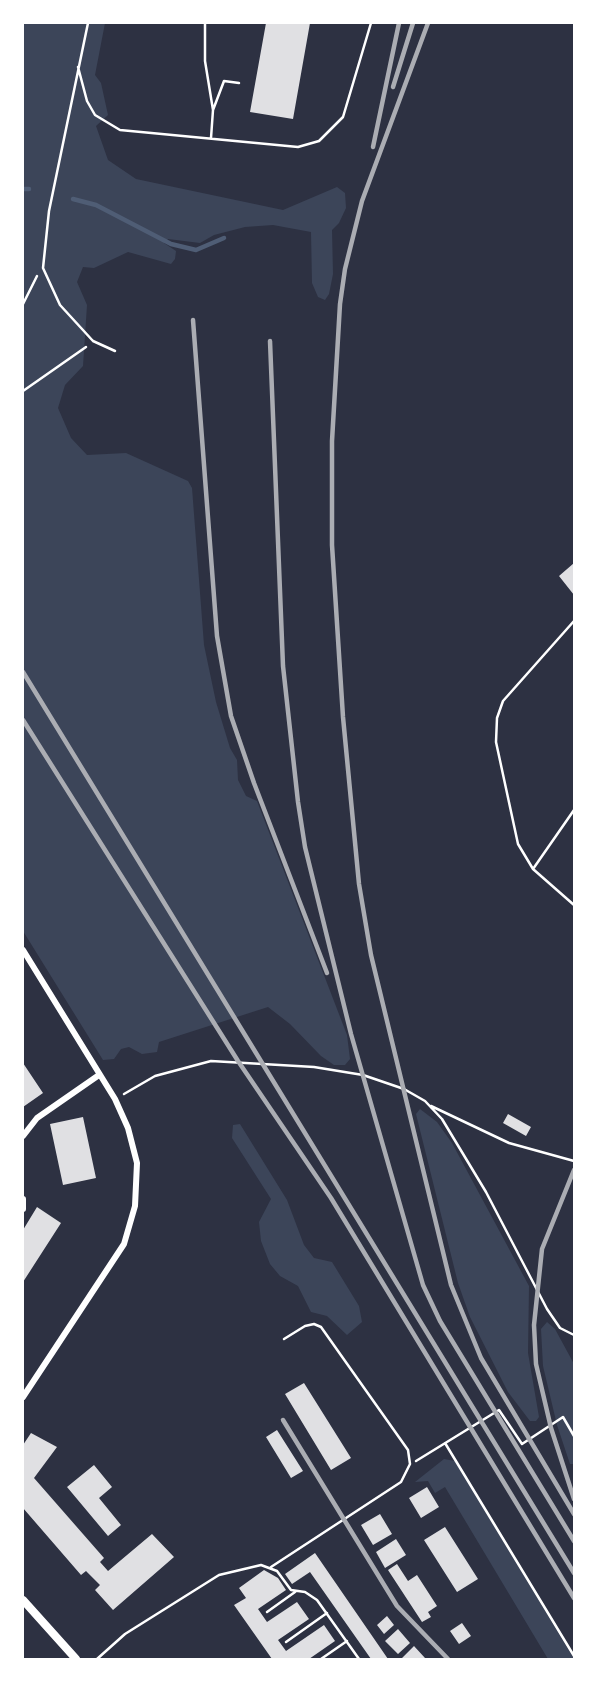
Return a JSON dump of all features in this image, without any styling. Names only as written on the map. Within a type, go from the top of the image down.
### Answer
[{"type":"street","points":[[23,950],[115,1099],[128,1128],[137,1163],[132,1223],[124,1244],[23,1397]]},
{"type":"street","points":[[23,1136],[37,1118],[99,1075]]},
{"type":"street","points":[[23,1199],[23,1209]]},
{"type":"street","points":[[23,1600],[76,1659]]},
{"type":"lane","points":[[88,23],[49,211],[43,268],[60,305],[93,341],[115,351]]},
{"type":"lane","points":[[205,23],[205,61],[213,110],[211,138]]},
{"type":"lane","points":[[78,67],[87,101],[95,115],[121,130],[298,147],[310,145],[328,135],[348,106],[371,23]]},
{"type":"lane","points":[[213,110],[224,81],[239,83]]},
{"type":"lane","points":[[574,621],[563,637],[513,687],[503,701],[497,718],[496,742],[518,845],[533,869],[574,905]]},
{"type":"lane","points":[[533,869],[574,810]]},
{"type":"lane","points":[[97,1659],[125,1633],[219,1575],[249,1566],[271,1567],[401,1482],[410,1464],[408,1450],[328,1334],[314,1324],[305,1326],[284,1339]]},
{"type":"lane","points":[[271,1567],[295,1592]]},
{"type":"lane","points":[[267,1612],[295,1592],[305,1592],[317,1600],[359,1659]]},
{"type":"lane","points":[[286,1642],[327,1614]]},
{"type":"lane","points":[[321,1659],[346,1641]]},
{"type":"path","points":[[23,304],[31,285],[43,268]]},
{"type":"path","points":[[23,391],[93,341]]},
{"type":"path","points":[[115,1099],[155,1076],[186,1065],[238,1061],[363,1075],[404,1089],[428,1104],[509,1143],[574,1161]]},
{"type":"path","points":[[428,1104],[457,1141],[547,1309],[560,1328],[574,1335]]},
{"type":"path","points":[[410,1464],[499,1410],[522,1444],[563,1417],[574,1436]]},
{"type":"path","points":[[445,1443],[574,1656]]},
{"type":"shaded area","points":[[23,23],[105,23],[95,75],[101,83],[108,115],[96,126],[108,160],[136,179],[283,210],[337,187],[345,193],[346,208],[339,223],[332,230],[333,274],[325,300],[318,297],[312,283],[311,232],[273,225],[245,227],[214,235],[200,243],[168,239],[164,243],[176,251],[171,264],[128,252],[94,268],[83,267],[77,282],[87,305],[83,366],[65,385],[58,408],[71,438],[87,455],[126,453],[188,481],[192,488],[204,645],[216,702],[230,748],[237,760],[238,780],[246,796],[257,801],[347,1035],[350,1059],[345,1065],[334,1065],[321,1056],[290,1024],[268,1007],[159,1042],[157,1052],[142,1054],[129,1047],[121,1049],[114,1059],[103,1060],[23,931]]},
{"type":"shaded area","points":[[420,1109],[437,1122],[452,1143],[529,1286],[528,1353],[539,1417],[536,1421],[530,1421],[508,1392],[470,1317],[458,1283],[416,1114]]},
{"type":"shaded area","points":[[240,1124],[287,1200],[304,1245],[314,1258],[332,1262],[359,1306],[362,1322],[347,1335],[327,1316],[311,1312],[298,1286],[280,1276],[270,1264],[261,1241],[259,1222],[271,1199],[232,1138],[233,1125]]},
{"type":"shaded area","points":[[547,1322],[555,1329],[574,1364],[574,1464],[570,1464],[557,1425],[543,1366],[541,1329]]},
{"type":"shaded area","points":[[444,1459],[455,1461],[574,1659],[548,1659],[445,1487],[435,1493],[428,1481],[415,1482]]},
{"type":"building","points":[[266,23],[310,23],[293,119],[250,112]]},
{"type":"building","points":[[574,563],[574,595],[559,576]]},
{"type":"building","points":[[23,1063],[43,1093],[23,1107]]},
{"type":"building","points":[[508,1114],[531,1127],[526,1136],[503,1123]]},
{"type":"building","points":[[83,1117],[96,1178],[63,1185],[50,1124]]},
{"type":"building","points":[[37,1207],[61,1223],[23,1282],[23,1230]]},
{"type":"building","points":[[304,1383],[351,1458],[331,1470],[285,1394]]},
{"type":"building","points":[[277,1430],[303,1471],[291,1478],[266,1437]]},
{"type":"building","points":[[31,1433],[57,1447],[34,1478],[104,1558],[100,1562],[108,1571],[152,1534],[174,1557],[113,1610],[95,1590],[100,1585],[86,1571],[81,1575],[23,1508],[23,1445]]},
{"type":"building","points":[[94,1465],[112,1487],[99,1498],[121,1525],[108,1536],[67,1487]]},
{"type":"building","points":[[427,1487],[439,1507],[421,1518],[409,1498]]},
{"type":"building","points":[[380,1514],[392,1534],[373,1545],[361,1525]]},
{"type":"building","points":[[445,1527],[478,1579],[457,1592],[424,1540]]},
{"type":"building","points":[[396,1539],[406,1555],[385,1568],[376,1552]]},
{"type":"building","points":[[315,1553],[388,1659],[371,1659],[310,1572],[292,1584],[285,1574]]},
{"type":"building","points":[[397,1564],[408,1581],[417,1575],[437,1606],[428,1612],[431,1617],[422,1622],[388,1570]]},
{"type":"building","points":[[264,1570],[278,1578],[286,1590],[258,1609],[267,1622],[297,1602],[309,1619],[278,1640],[286,1651],[324,1625],[335,1641],[309,1659],[272,1659],[234,1605],[246,1598],[239,1588]]},
{"type":"building","points":[[387,1616],[394,1625],[384,1634],[377,1625]]},
{"type":"building","points":[[462,1623],[471,1636],[459,1644],[450,1631]]},
{"type":"building","points":[[398,1629],[410,1643],[398,1654],[385,1641]]},
{"type":"building","points":[[414,1646],[425,1658],[403,1659],[402,1658]]},
{"type":"waterway","points":[[23,189],[29,189]]},
{"type":"waterway","points":[[73,199],[96,205],[171,244],[196,250],[224,238]]},
{"type":"railway","points":[[373,147],[399,23]]},
{"type":"railway","points":[[393,87],[413,23]]},
{"type":"railway","points":[[428,23],[362,201],[345,269],[340,304],[332,441],[332,545],[343,717],[359,884],[371,955],[451,1285],[481,1358],[574,1514]]},
{"type":"railway","points":[[193,320],[217,636],[231,716],[327,973]]},
{"type":"railway","points":[[270,341],[283,666],[298,802],[305,847],[351,1034],[423,1285],[440,1321],[574,1541]]},
{"type":"railway","points":[[23,672],[574,1573]]},
{"type":"railway","points":[[23,720],[238,1061],[331,1198],[574,1598]]},
{"type":"railway","points":[[574,1170],[542,1249],[534,1325],[536,1364],[551,1428],[574,1499]]},
{"type":"railway","points":[[283,1420],[397,1606],[448,1659]]}]
